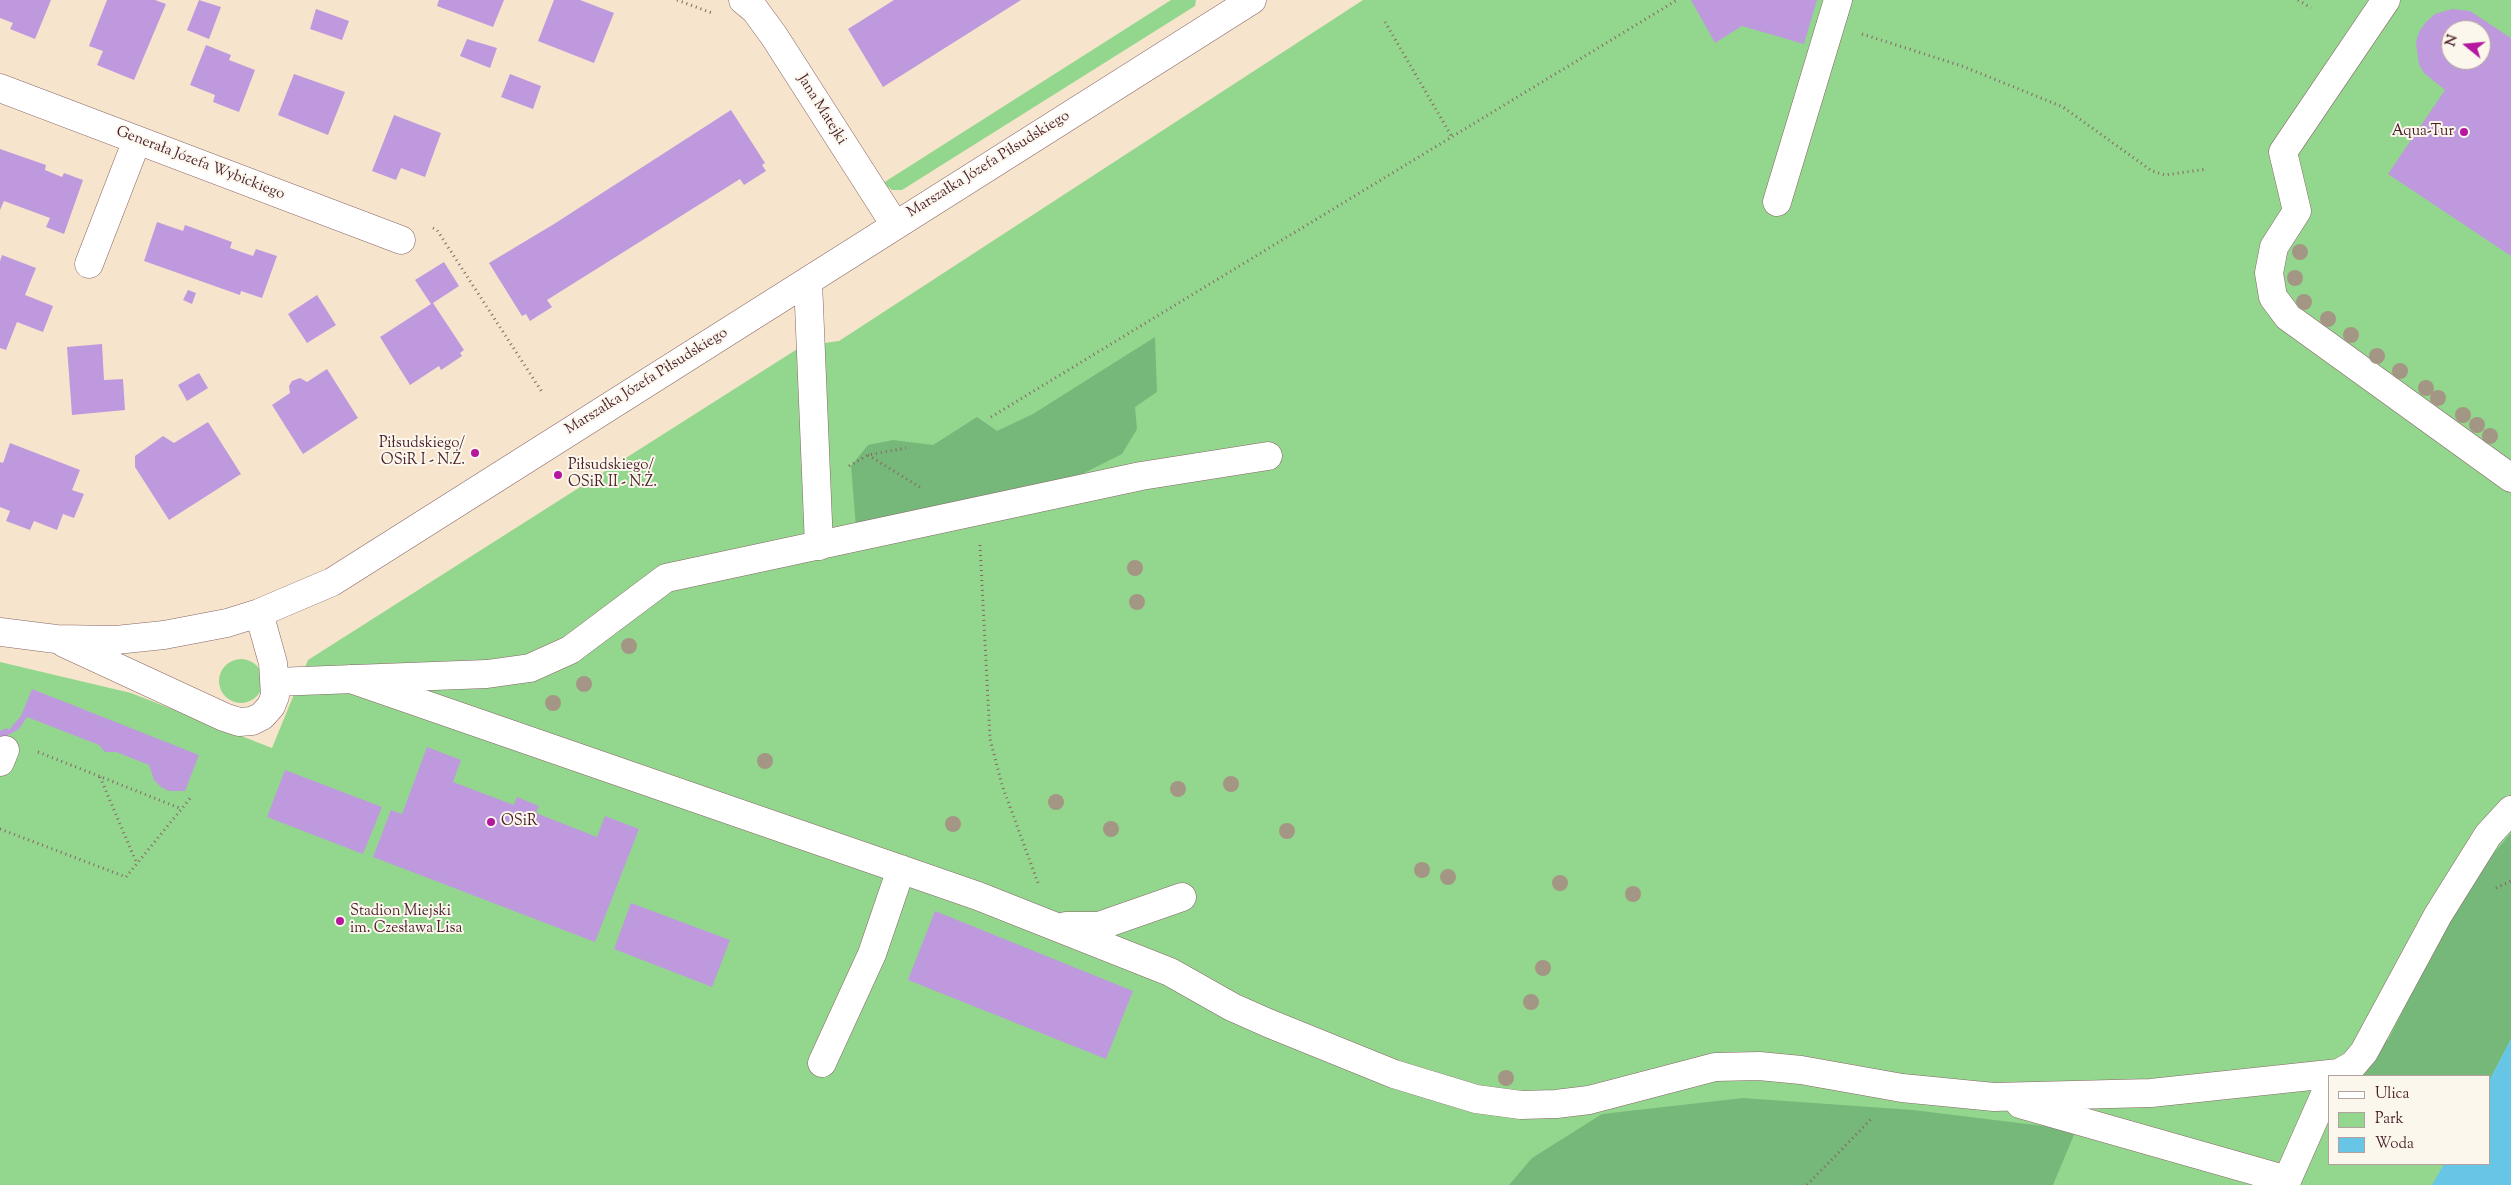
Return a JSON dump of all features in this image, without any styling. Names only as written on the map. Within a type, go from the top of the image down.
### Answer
[{"type":"street","name":"Jana Matejki","points":[[743,0],[755,10],[774,36],[895,225]]},
{"type":"street","name":"Marszałka Józefa Piłsudskiego","points":[[0,632],[56,639],[116,640],[164,635],[227,623],[259,613],[332,582],[1252,0]]},
{"type":"street","points":[[2386,0],[2283,152],[2297,211],[2274,247],[2269,273],[2273,297],[2288,317],[2511,478]]},
{"type":"street","points":[[1777,202],[1834,12]]},
{"type":"street","name":"Generała Józefa Wybickiego","points":[[0,88],[400,240]]},
{"type":"street","points":[[89,264],[137,140]]},
{"type":"street","points":[[808,280],[819,546]]},
{"type":"street","points":[[275,682],[487,674],[530,668],[570,650],[666,578],[1141,476],[1268,456]]},
{"type":"street","points":[[56,639],[239,722],[252,721],[271,706],[275,682],[259,613]]},
{"type":"street","points":[[351,679],[978,896],[1170,972],[1232,1007],[1268,1024],[1394,1074],[1476,1099],[1521,1105],[1556,1104],[1589,1100],[1715,1067],[1759,1066],[1801,1070],[1902,1088],[1994,1097],[2151,1093],[2328,1078]]},
{"type":"street","points":[[2337,1075],[2353,1065],[2364,1052],[2438,915],[2488,835],[2511,810]]},
{"type":"street","points":[[822,1063],[872,954],[901,869]]},
{"type":"street","points":[[1054,926],[1099,926],[1182,897]]},
{"type":"street","points":[[1994,1097],[2286,1183],[2328,1087]]},
{"type":"path","points":[[677,0],[720,16]]},
{"type":"path","points":[[992,417],[1678,0]]},
{"type":"path","points":[[2298,0],[2311,8]]},
{"type":"path","points":[[1834,12],[2063,107],[2152,171],[2165,175],[2207,169]]},
{"type":"path","points":[[1385,22],[1452,137]]},
{"type":"path","points":[[429,227],[437,230],[542,392]]},
{"type":"path","points":[[816,465],[851,466],[868,455],[906,448]]},
{"type":"path","points":[[868,455],[971,513],[990,739],[1002,785],[1054,926]]},
{"type":"path","points":[[2,756],[33,750],[182,809]]},
{"type":"path","points":[[100,776],[136,864]]},
{"type":"path","points":[[0,829],[126,877],[192,796]]},
{"type":"path","points":[[1807,1185],[1902,1088]]},
{"type":"green space","points":[[1171,0],[1196,0],[1195,6],[902,190],[892,190],[883,183]]},
{"type":"green space","points":[[1363,0],[2511,0],[2511,1171],[2446,1185],[0,1185],[0,662],[131,693],[272,748],[308,660],[802,346],[839,341]]},
{"type":"green space","points":[[1155,337],[1157,392],[1135,407],[1137,429],[1122,454],[1082,474],[856,527],[851,466],[868,445],[893,440],[933,445],[977,417],[997,431],[1033,414]]},
{"type":"green space","points":[[245,659],[257,665],[262,672],[262,690],[257,697],[250,702],[237,703],[229,700],[222,693],[219,677],[222,669],[229,662]]},
{"type":"green space","points":[[2511,833],[2511,1039],[2491,1077],[2491,1075],[2347,1075],[2329,1065],[2388,1040],[2443,932],[2488,860]]},
{"type":"green space","points":[[1743,1098],[1913,1110],[2076,1130],[2053,1185],[1509,1185],[1532,1158],[1602,1114]]},
{"type":"water","points":[[2511,1039],[2511,1185],[2432,1185],[2443,1165],[2491,1165],[2491,1077]]},
{"type":"building","points":[[0,0],[51,0],[35,39],[10,29],[13,23],[0,18]]},
{"type":"building","points":[[107,0],[155,0],[166,4],[134,80],[97,65],[103,51],[89,46]]},
{"type":"building","points":[[199,0],[221,7],[209,39],[187,30]]},
{"type":"building","points":[[439,0],[504,0],[493,27],[437,6]]},
{"type":"building","points":[[554,0],[580,0],[614,13],[594,63],[538,41]]},
{"type":"building","points":[[894,0],[1021,0],[883,87],[848,29]]},
{"type":"building","points":[[1691,0],[1817,0],[1804,44],[1742,26],[1715,43]]},
{"type":"building","points":[[316,9],[349,21],[342,40],[310,29]]},
{"type":"building","name":"Aqua-Tur","points":[[2452,9],[2470,11],[2484,20],[2441,20],[2441,70],[2491,70],[2491,25],[2511,38],[2511,256],[2388,174],[2445,90],[2424,73],[2419,65],[2416,42],[2419,32],[2435,14]]},
{"type":"building","points":[[467,39],[497,48],[490,68],[460,56]]},
{"type":"building","points":[[206,45],[231,55],[229,60],[255,70],[239,112],[213,102],[215,95],[190,85]]},
{"type":"building","points":[[294,74],[345,92],[328,135],[278,115]]},
{"type":"building","points":[[510,74],[541,86],[533,109],[501,97]]},
{"type":"building","points":[[731,110],[765,163],[762,165],[766,171],[744,185],[740,179],[547,300],[552,307],[530,321],[526,314],[522,316],[489,263],[554,224]]},
{"type":"building","points":[[394,115],[441,133],[425,177],[401,168],[396,180],[372,171]]},
{"type":"building","points":[[0,149],[46,165],[45,170],[62,177],[64,173],[83,180],[64,234],[46,227],[50,218],[4,201],[0,210]]},
{"type":"building","points":[[157,222],[183,231],[185,225],[232,242],[230,248],[253,256],[256,249],[277,256],[262,298],[241,291],[240,295],[144,261]]},
{"type":"building","points":[[2,255],[36,268],[25,295],[53,306],[43,332],[17,322],[6,350],[0,348],[0,261]]},
{"type":"building","points":[[444,262],[459,286],[433,303],[464,350],[460,353],[462,356],[441,370],[439,366],[410,385],[380,337],[431,304],[415,280]]},
{"type":"building","points":[[188,290],[196,293],[192,304],[183,300]]},
{"type":"building","points":[[317,295],[336,325],[307,343],[288,314]]},
{"type":"building","points":[[102,344],[104,380],[123,379],[125,410],[72,415],[67,347]]},
{"type":"building","points":[[327,369],[358,418],[303,454],[272,405],[290,393],[289,386],[292,381],[300,378],[307,382]]},
{"type":"building","points":[[199,373],[208,388],[187,401],[178,385]]},
{"type":"building","points":[[208,422],[241,474],[169,520],[135,467],[135,456],[163,436],[174,443]]},
{"type":"building","points":[[10,443],[80,470],[72,490],[84,494],[74,518],[63,514],[57,530],[34,521],[30,530],[6,521],[10,511],[0,507],[0,462],[3,463]]},
{"type":"building","points":[[32,689],[199,755],[185,791],[169,791],[161,787],[154,780],[149,765],[116,752],[105,752],[99,745],[27,717],[19,729],[0,740],[0,731],[7,728],[9,730],[21,716]]},
{"type":"building","points":[[427,747],[461,760],[453,782],[514,805],[517,797],[539,806],[536,813],[597,837],[605,816],[639,829],[595,942],[373,857],[391,810],[402,814]]},
{"type":"building","points":[[285,770],[382,807],[363,854],[267,817]]},
{"type":"building","points":[[631,903],[730,940],[712,987],[614,949]]},
{"type":"building","points":[[935,911],[1133,991],[1106,1059],[908,980]]},
{"type":"place","name":"Aqua-Tur","points":[[2464,132]]},
{"type":"place","name":"Piłsudskiego/ OSiR I - N.Ż.","points":[[475,453]]},
{"type":"place","name":"Piłsudskiego/ OSiR II - N.Ż.","points":[[558,475]]},
{"type":"place","name":"OSiR","points":[[491,822]]},
{"type":"place","name":"Stadion Miejski im. Czesława Lisa","points":[[340,921]]}]
